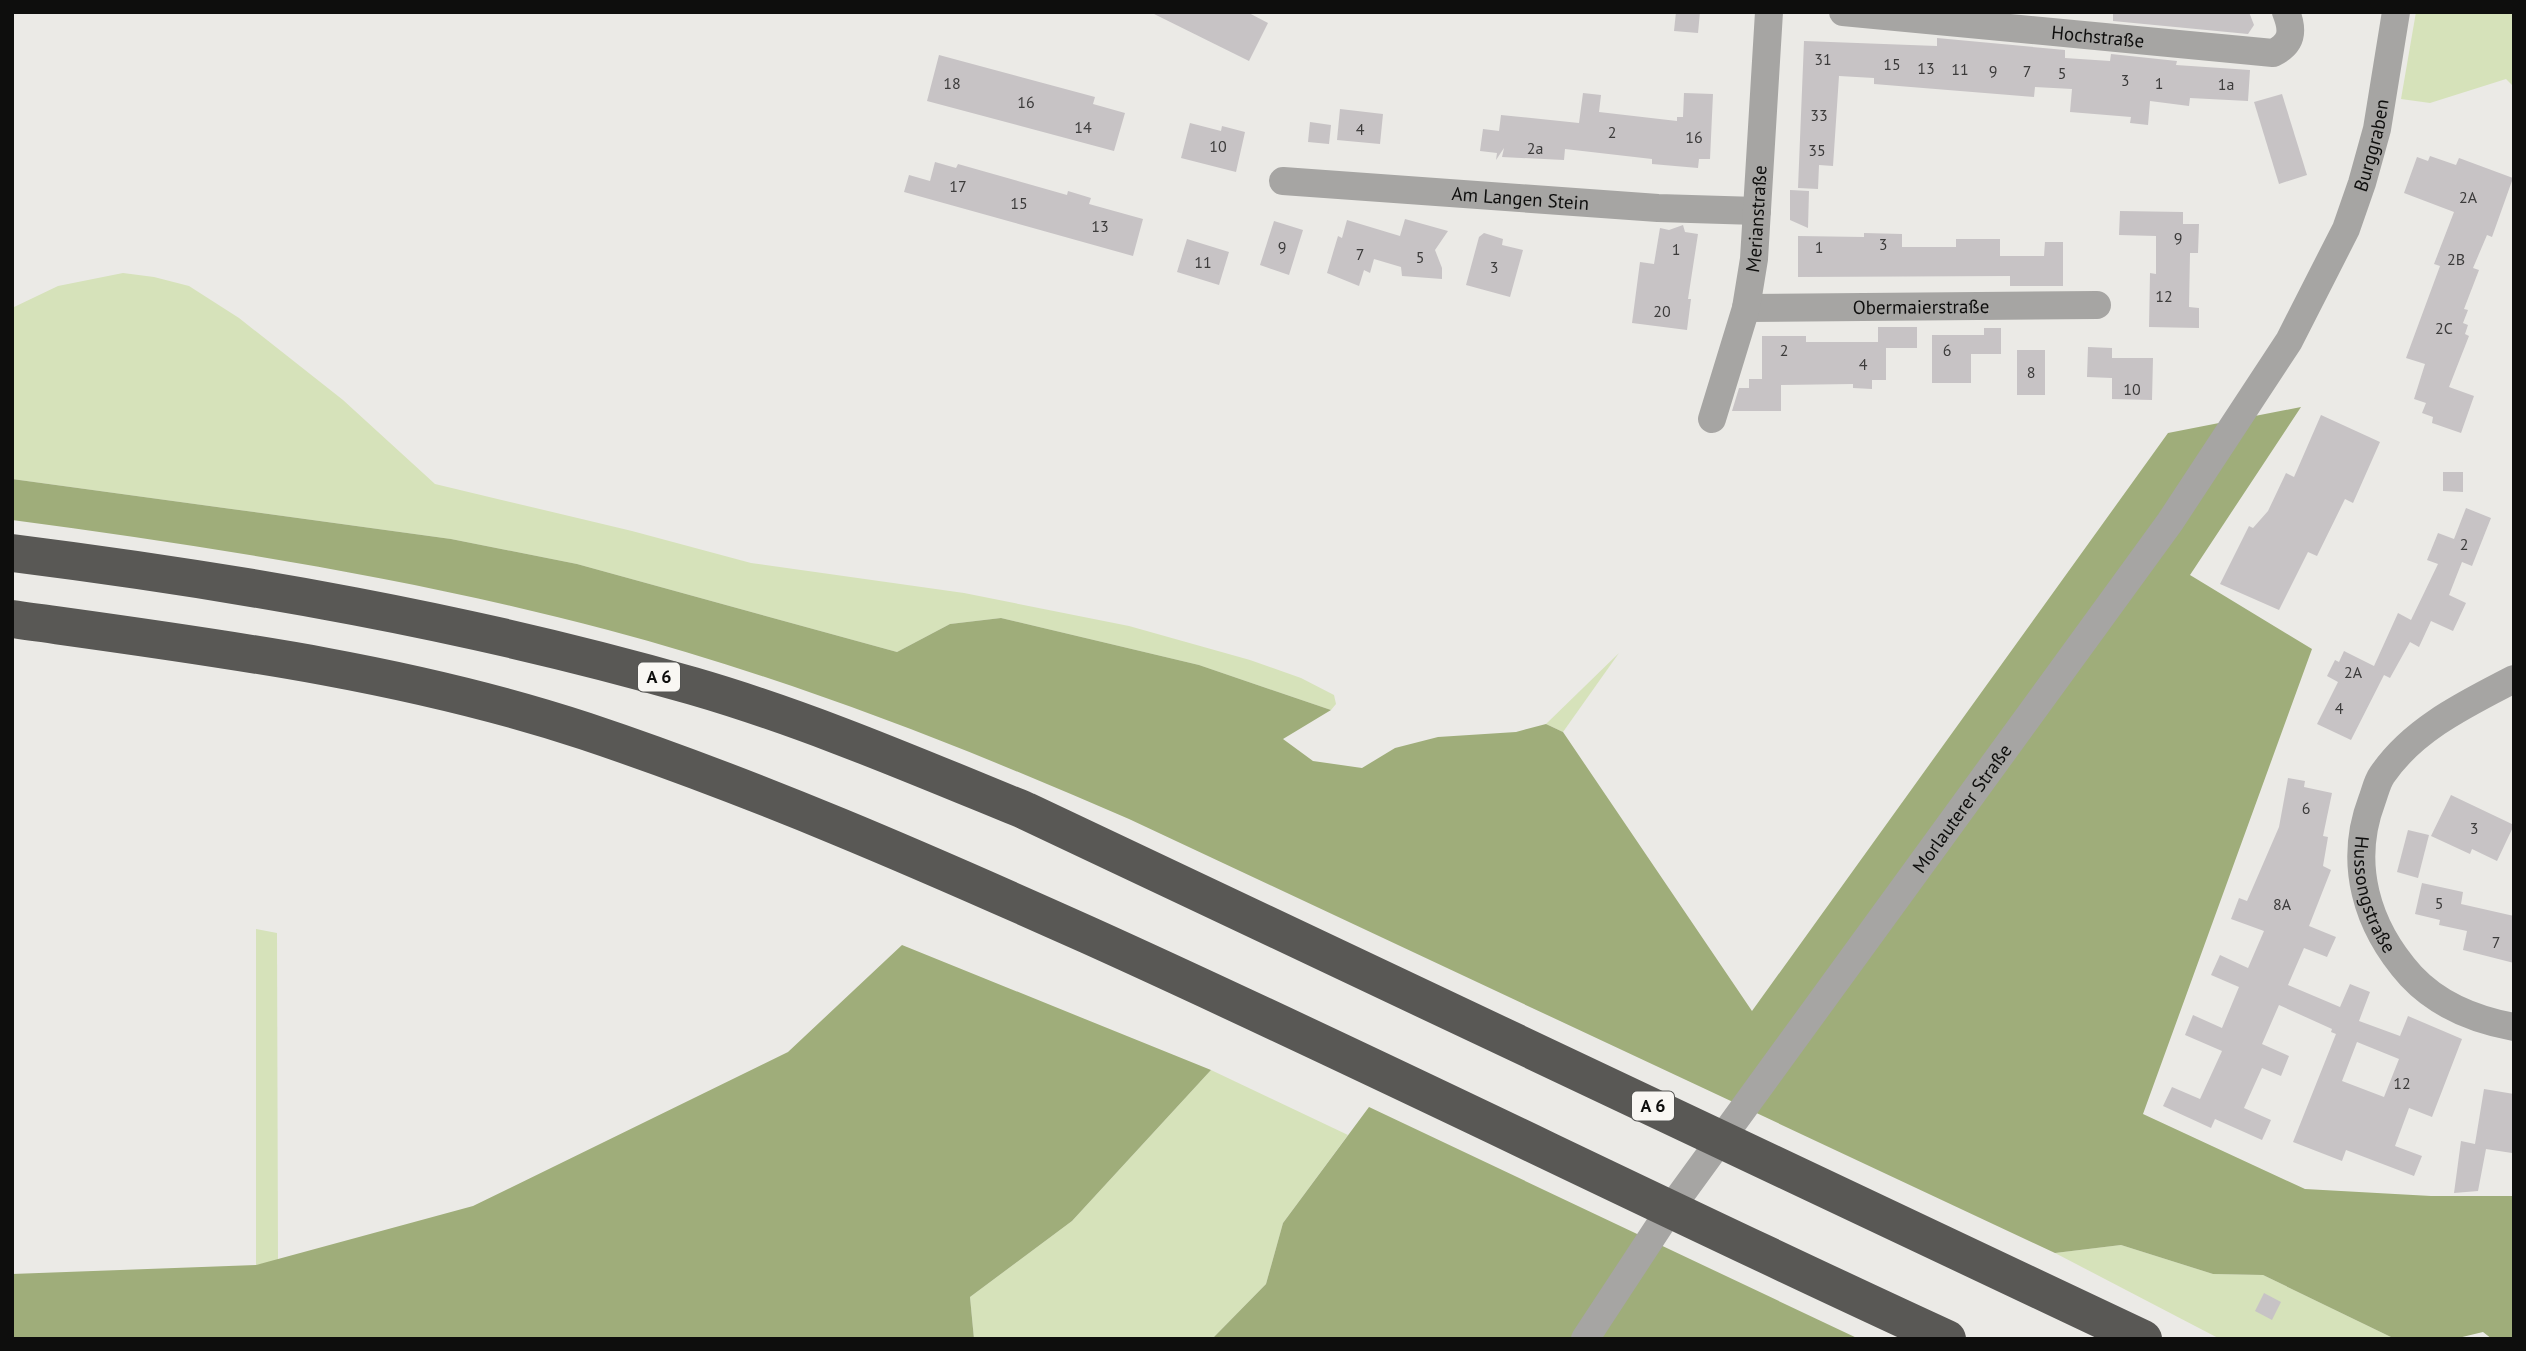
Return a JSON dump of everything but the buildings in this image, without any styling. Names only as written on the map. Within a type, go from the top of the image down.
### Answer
[{"type":"highway","name":"A 6","points":[[12,553],[312,597],[445,624],[695,686],[880,751],[1001,801],[1268,925],[2143,1339]]},
{"type":"highway","points":[[12,618],[310,664],[475,700],[583,730],[707,775],[848,831],[1233,1000],[1945,1338]]},
{"type":"street","name":"Merianstraße","points":[[1712,419],[1746,308],[1757,211],[1769,12]]},
{"type":"street","name":"Hochstraße","points":[[1843,12],[2273,53],[2285,47],[2289,19]]},
{"type":"street","name":"Burggraben","points":[[2327,271],[2347,229],[2377,129],[2396,12]]},
{"type":"street","name":"Am Langen Stein","points":[[1283,181],[1658,208],[1757,211]]},
{"type":"street","name":"Morlauterer Straße","points":[[1585,1339],[1671,1208],[2170,522],[2290,341],[2327,271]]},
{"type":"street","name":"Obermaierstraße","points":[[1746,308],[2097,305]]},
{"type":"street","name":"Hussongstraße","points":[[2514,679],[2464,705],[2412,740],[2381,777],[2365,819],[2359,858],[2368,900],[2382,939],[2412,978],[2444,1002],[2480,1021],[2514,1027]]},
{"type":"green space","points":[[2416,12],[2514,12],[2514,87],[2506,79],[2430,103],[2401,99]]},
{"type":"green space","points":[[123,273],[189,286],[239,318],[343,400],[435,484],[632,531],[751,563],[964,593],[1129,626],[1250,660],[1301,678],[1334,695],[1336,704],[1331,710],[1199,665],[1001,618],[950,624],[897,652],[577,564],[451,539],[12,479],[12,308],[58,286]]},
{"type":"green space","points":[[2301,407],[2190,575],[2312,649],[2143,1114],[2305,1189],[2431,1196],[2514,1196],[2514,1339],[2492,1339],[2483,1332],[2454,1339],[2395,1339],[2263,1275],[2213,1274],[2121,1245],[2055,1253],[1129,819],[937,739],[741,669],[535,611],[387,579],[162,541],[12,520],[12,479],[451,539],[577,564],[897,652],[950,624],[1001,618],[1199,665],[1331,710],[1283,739],[1313,761],[1362,768],[1395,748],[1438,737],[1516,732],[1546,724],[1563,732],[1752,1011],[2168,433]]},
{"type":"green space","points":[[1619,653],[1563,732],[1546,724]]},
{"type":"green space","points":[[256,929],[277,933],[278,1261],[256,1265]]},
{"type":"green space","points":[[902,945],[1211,1070],[1072,1221],[970,1297],[974,1339],[12,1339],[12,1274],[256,1265],[473,1206],[788,1052]]},
{"type":"green space","points":[[1211,1070],[1348,1135],[1283,1223],[1266,1284],[1212,1339],[974,1339],[970,1297],[1072,1221]]},
{"type":"green space","points":[[1369,1107],[1859,1339],[1212,1339],[1266,1284],[1283,1223]]},
{"type":"green space","points":[[2121,1245],[2213,1274],[2263,1275],[2395,1339],[2220,1339],[2055,1253]]}]
